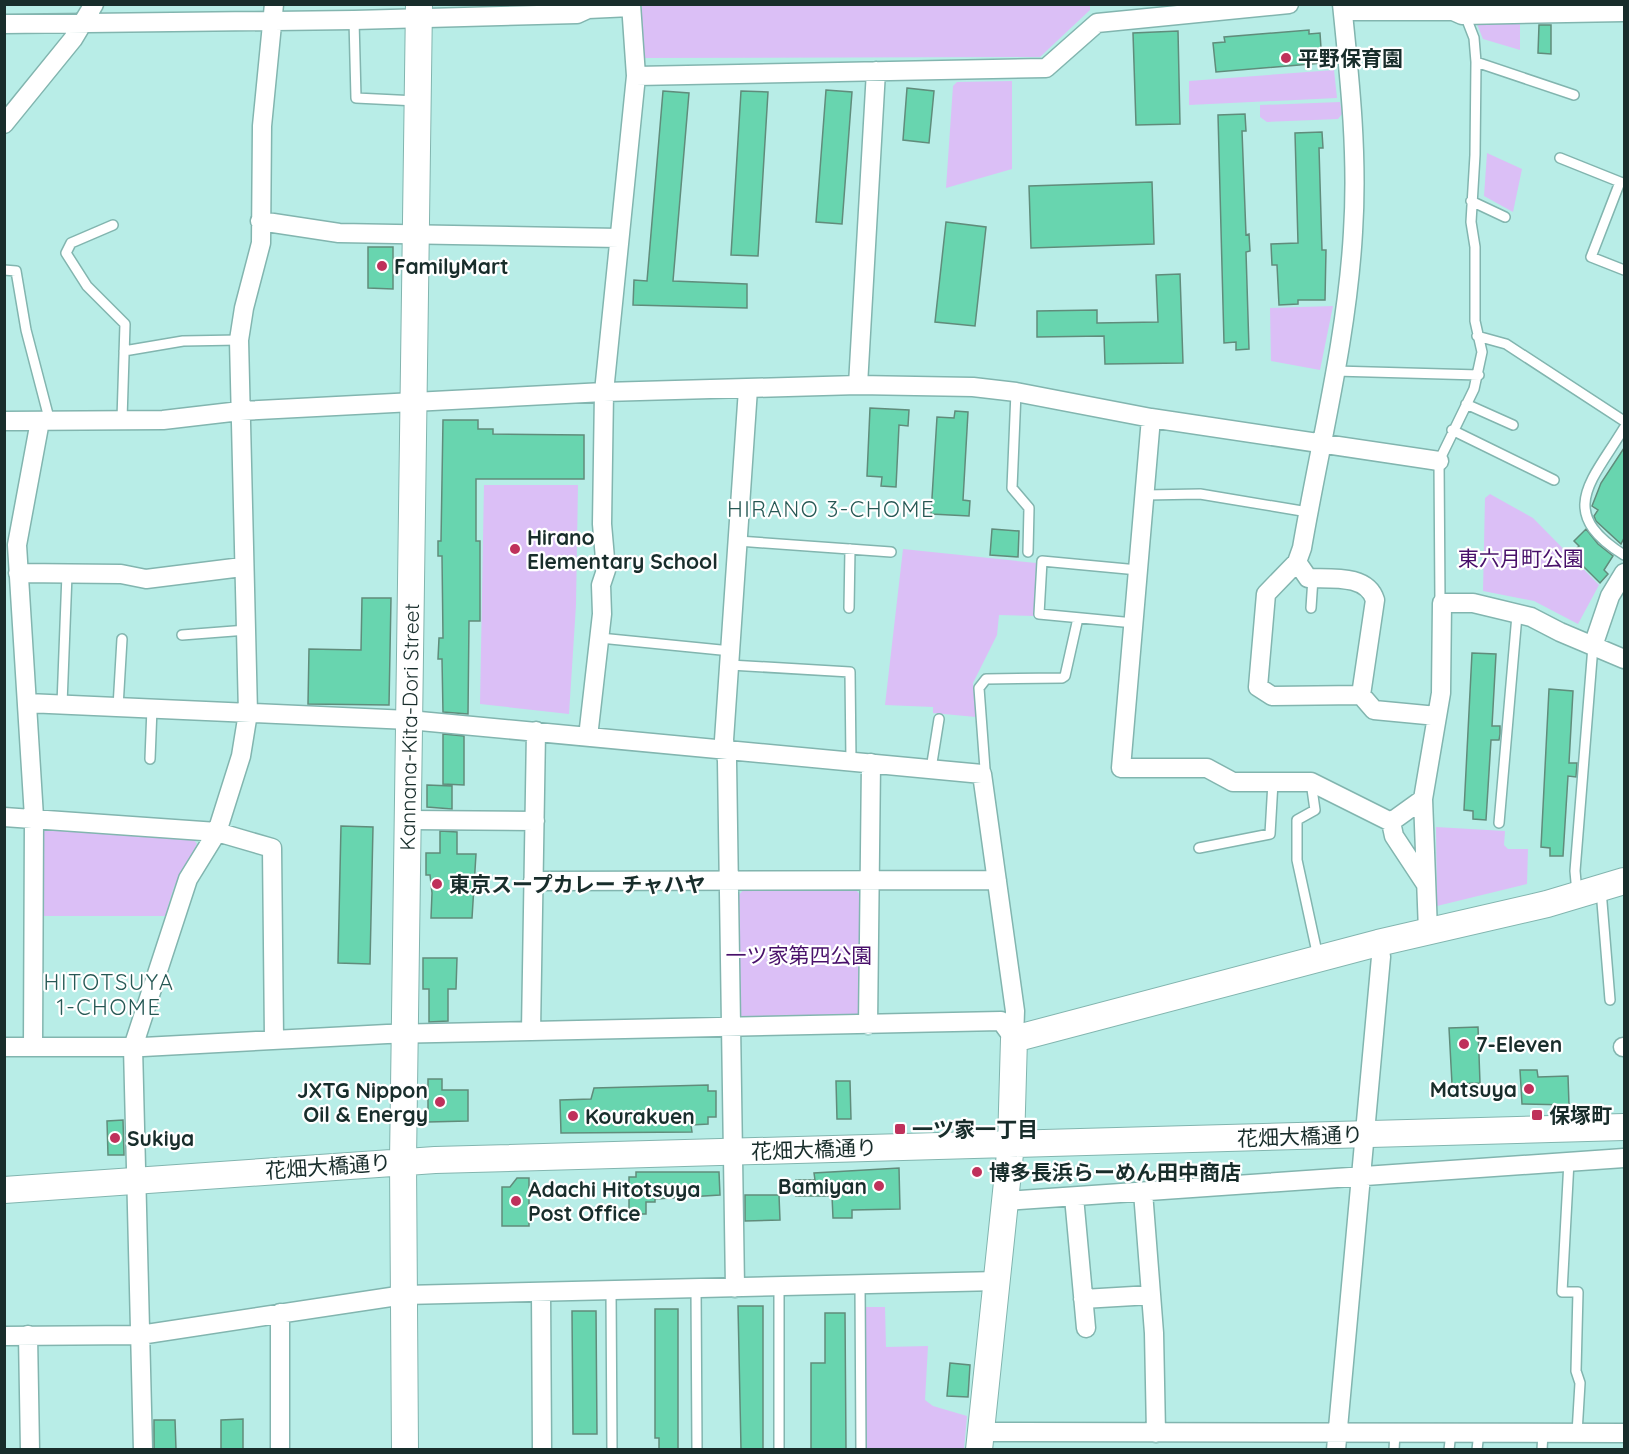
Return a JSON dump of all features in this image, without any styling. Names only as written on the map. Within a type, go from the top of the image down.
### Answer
[{"type":"street","points":[[4,124],[84,23],[94,4]]},
{"type":"street","points":[[636,76],[1046,68],[1097,23],[1289,4]]},
{"type":"street","points":[[4,24],[84,23],[187,13],[273,12],[354,20],[419,11],[577,14],[588,9],[631,6],[636,76],[604,392],[602,524],[606,570],[601,585],[600,638],[588,737]]},
{"type":"street","points":[[1361,695],[1272,696],[1258,687],[1266,594],[1296,562],[1318,457],[1323,444],[1347,300],[1354,221],[1353,112],[1342,8],[1453,11],[1462,15],[1624,12]]},
{"type":"street","name":"Kannana-Kita-Dori Street","points":[[405,1449],[403,1161],[419,11]]},
{"type":"street","points":[[143,1449],[133,1047],[188,879],[217,832],[241,756],[248,713],[247,630],[242,567],[239,340],[244,308],[261,243],[262,126],[273,12]]},
{"type":"street","points":[[858,385],[876,71]]},
{"type":"street","points":[[260,221],[339,233],[619,238]]},
{"type":"street","points":[[4,421],[163,420],[240,411],[604,392],[858,385],[973,387],[1016,392],[1151,418],[1439,461]]},
{"type":"street","points":[[735,1288],[725,750],[748,389]]},
{"type":"street","points":[[1151,418],[1121,768],[1207,768],[1233,782],[1311,782],[1391,822]]},
{"type":"street","points":[[33,1047],[34,817],[17,545],[45,422]]},
{"type":"street","points":[[1296,562],[1308,578],[1364,582],[1372,589],[1375,600],[1361,695],[1374,710],[1437,716]]},
{"type":"street","points":[[18,573],[121,574],[146,579],[242,567]]},
{"type":"street","points":[[1593,646],[1610,596],[1624,573]]},
{"type":"street","points":[[1428,931],[1423,799],[1441,693],[1442,603],[1473,603],[1531,617],[1624,659]]},
{"type":"street","points":[[27,703],[409,720],[982,774],[1015,1011],[1011,1144],[980,1441],[1124,1441],[1156,1433],[1181,1441],[1543,1441],[1577,1433],[1624,1433]]},
{"type":"street","points":[[531,1031],[536,731]]},
{"type":"street","points":[[868,1025],[872,763]]},
{"type":"street","points":[[1391,822],[1423,799]]},
{"type":"street","points":[[4,817],[34,817],[217,832],[272,848],[274,1039]]},
{"type":"street","points":[[408,820],[535,821]]},
{"type":"street","points":[[1391,822],[1394,836],[1425,883]]},
{"type":"street","points":[[533,881],[997,880]]},
{"type":"street","points":[[1014,1039],[1318,961],[1378,943],[1601,888]]},
{"type":"street","points":[[1337,1441],[1381,957],[1378,943]]},
{"type":"street","points":[[4,1047],[133,1047],[405,1034],[1000,1021],[1014,1039]]},
{"type":"street","name":"花畑大橋通り","points":[[4,1190],[403,1161],[1624,1127]]},
{"type":"street","points":[[1006,1201],[1624,1158]]},
{"type":"street","points":[[1143,1192],[1151,1295],[1156,1433]]},
{"type":"street","points":[[1074,1197],[1086,1328]]},
{"type":"street","points":[[4,1336],[140,1335],[404,1295],[998,1281]]},
{"type":"street","points":[[541,1292],[542,1449]]},
{"type":"street","points":[[1083,1299],[1151,1295]]},
{"type":"street","points":[[280,1313],[280,1449]]},
{"type":"street","points":[[28,1335],[30,1449]]},
{"type":"lane","points":[[1442,603],[1440,602],[1439,461],[1479,375],[1482,352],[1477,336],[1471,201],[1475,155],[1476,62],[1474,39],[1467,20],[1462,15]]},
{"type":"lane","points":[[354,20],[356,98],[418,100]]},
{"type":"lane","points":[[1476,62],[1574,96]]},
{"type":"lane","points":[[1560,158],[1622,183],[1591,257],[1624,270]]},
{"type":"lane","points":[[1471,201],[1505,217]]},
{"type":"lane","points":[[113,225],[71,243],[66,252],[87,286],[123,319],[126,334],[122,419]]},
{"type":"lane","points":[[4,270],[16,271],[45,422]]},
{"type":"lane","points":[[1477,336],[1506,344],[1624,421]]},
{"type":"lane","points":[[124,351],[183,341],[239,340]]},
{"type":"lane","points":[[1335,371],[1479,375]]},
{"type":"lane","points":[[1016,392],[1012,488],[1029,508],[1028,552]]},
{"type":"lane","points":[[1467,404],[1513,425]]},
{"type":"lane","points":[[1624,428],[1588,488],[1584,510],[1593,532],[1624,555]]},
{"type":"lane","points":[[1452,430],[1554,480]]},
{"type":"lane","points":[[1146,495],[1200,494],[1308,513]]},
{"type":"lane","points":[[738,542],[891,552]]},
{"type":"lane","points":[[849,549],[849,608]]},
{"type":"lane","points":[[1134,623],[1039,614],[1042,561],[1138,570]]},
{"type":"lane","points":[[62,704],[67,574]]},
{"type":"lane","points":[[1311,608],[1313,578]]},
{"type":"lane","points":[[1499,823],[1517,615]]},
{"type":"lane","points":[[982,774],[985,769],[979,688],[986,679],[1062,678],[1065,675],[1078,618]]},
{"type":"lane","points":[[182,635],[247,630]]},
{"type":"lane","points":[[600,638],[730,658],[850,672],[851,761]]},
{"type":"lane","points":[[118,707],[123,639]]},
{"type":"lane","points":[[1593,646],[1575,871],[1601,888],[1610,1000]]},
{"type":"lane","points":[[150,759],[152,708]]},
{"type":"lane","points":[[931,769],[939,719]]},
{"type":"lane","points":[[1199,848],[1270,834],[1273,782]]},
{"type":"lane","points":[[1311,782],[1316,810],[1297,820],[1296,860],[1318,961]]},
{"type":"lane","points":[[1569,1161],[1562,1292],[1578,1292],[1576,1371],[1580,1383],[1577,1433]]},
{"type":"lane","points":[[860,1284],[861,1449]]},
{"type":"lane","points":[[779,1286],[780,1449]]},
{"type":"lane","points":[[696,1288],[697,1449]]},
{"type":"lane","points":[[611,1290],[612,1449]]},
{"type":"green space","points":[[1090,4],[1090,10],[1040,57],[642,58],[642,5]]},
{"type":"green space","points":[[1479,20],[1520,20],[1520,50],[1483,39],[1477,24]]},
{"type":"green space","points":[[1334,70],[1337,98],[1189,105],[1189,81]]},
{"type":"green space","points":[[1012,81],[1012,169],[946,188],[953,86],[957,82]]},
{"type":"green space","points":[[1340,102],[1342,114],[1338,119],[1267,122],[1260,117],[1260,105]]},
{"type":"green space","points":[[1487,153],[1522,169],[1513,212],[1484,196]]},
{"type":"green space","points":[[1333,306],[1320,370],[1271,361],[1270,308]]},
{"type":"green space","points":[[484,485],[578,485],[576,605],[569,714],[480,704]]},
{"type":"green space","name":"東六月町公園","points":[[1490,494],[1533,518],[1599,585],[1578,624],[1534,601],[1483,591],[1485,498]]},
{"type":"green space","points":[[903,549],[1036,563],[1034,616],[999,615],[997,635],[973,683],[976,717],[933,713],[933,707],[885,705]]},
{"type":"green space","points":[[46,827],[194,840],[197,844],[174,887],[165,916],[40,916],[41,833]]},
{"type":"green space","points":[[1436,827],[1505,831],[1504,845],[1508,849],[1528,849],[1527,884],[1437,906]]},
{"type":"green space","name":"一ツ家第四公園","points":[[744,889],[856,890],[861,896],[858,1014],[854,1020],[745,1022],[739,1015],[738,896]]},
{"type":"green space","points":[[864,1307],[885,1307],[886,1347],[928,1346],[925,1400],[933,1406],[967,1416],[964,1449],[866,1449]]},
{"type":"building","points":[[1539,25],[1551,25],[1551,54],[1538,53]]},
{"type":"building","points":[[1309,30],[1309,34],[1320,33],[1322,63],[1216,72],[1213,43],[1225,42],[1224,37]]},
{"type":"building","points":[[1178,31],[1180,124],[1136,125],[1133,33]]},
{"type":"building","points":[[907,88],[934,91],[929,143],[903,140]]},
{"type":"building","points":[[826,90],[852,92],[842,224],[816,222]]},
{"type":"building","points":[[663,91],[689,93],[673,281],[747,284],[747,308],[633,305],[634,280],[647,281]]},
{"type":"building","points":[[741,91],[768,92],[758,256],[731,255]]},
{"type":"building","points":[[1245,114],[1246,131],[1242,131],[1246,235],[1249,234],[1250,251],[1246,252],[1249,349],[1236,350],[1236,342],[1224,343],[1218,115]]},
{"type":"building","points":[[1322,132],[1323,148],[1319,148],[1322,250],[1326,250],[1325,300],[1298,300],[1298,304],[1279,305],[1277,265],[1272,265],[1271,244],[1298,243],[1295,133]]},
{"type":"building","points":[[1152,182],[1154,244],[1031,248],[1029,186]]},
{"type":"building","points":[[946,222],[986,227],[975,326],[935,322]]},
{"type":"building","points":[[368,247],[393,247],[393,289],[368,288]]},
{"type":"building","points":[[1180,274],[1183,363],[1105,364],[1104,336],[1037,337],[1037,311],[1097,310],[1097,323],[1158,322],[1156,275]]},
{"type":"building","points":[[870,408],[909,410],[908,426],[899,425],[896,487],[881,486],[882,477],[867,476]]},
{"type":"building","points":[[955,411],[968,412],[963,500],[970,501],[969,516],[931,514],[937,417],[954,418]]},
{"type":"building","points":[[443,420],[478,420],[478,429],[493,429],[493,434],[584,435],[584,479],[476,479],[476,541],[480,541],[480,621],[469,621],[468,714],[443,712],[442,659],[438,659],[439,638],[443,638],[442,556],[438,556],[438,541],[441,541]]},
{"type":"building","points":[[1624,448],[1624,538],[1621,544],[1596,521],[1594,516],[1598,510],[1592,506],[1601,483]]},
{"type":"building","points":[[992,529],[1019,531],[1018,557],[990,555]]},
{"type":"building","points":[[1586,529],[1598,544],[1613,556],[1604,570],[1608,574],[1600,583],[1571,554],[1579,546],[1574,541]]},
{"type":"building","points":[[362,598],[391,598],[389,705],[308,704],[309,649],[361,650]]},
{"type":"building","points":[[1472,653],[1496,654],[1492,726],[1500,726],[1500,734],[1499,740],[1491,740],[1486,820],[1473,819],[1473,811],[1464,810]]},
{"type":"building","points":[[1549,689],[1573,691],[1569,763],[1577,763],[1576,777],[1568,776],[1563,856],[1550,856],[1550,848],[1541,847]]},
{"type":"building","points":[[443,734],[464,736],[464,785],[443,784]]},
{"type":"building","points":[[427,785],[452,786],[452,809],[427,807]]},
{"type":"building","points":[[341,826],[373,827],[370,964],[338,963]]},
{"type":"building","points":[[440,831],[457,832],[457,854],[476,854],[472,918],[431,918],[432,893],[430,875],[426,875],[426,853],[440,853]]},
{"type":"building","points":[[423,958],[457,958],[456,989],[448,989],[448,1021],[429,1022],[429,989],[423,989]]},
{"type":"building","name":"7-Eleven","points":[[1478,1027],[1480,1083],[1452,1084],[1449,1028]]},
{"type":"building","points":[[1520,1070],[1537,1070],[1538,1077],[1568,1076],[1569,1105],[1522,1104]]},
{"type":"building","points":[[428,1079],[442,1079],[442,1090],[468,1090],[468,1121],[428,1122]]},
{"type":"building","points":[[836,1081],[850,1081],[851,1119],[837,1119]]},
{"type":"building","points":[[708,1085],[708,1091],[716,1091],[716,1117],[708,1117],[708,1124],[691,1125],[692,1132],[561,1133],[560,1100],[591,1099],[594,1088]]},
{"type":"building","points":[[123,1120],[124,1155],[108,1155],[107,1121]]},
{"type":"building","points":[[899,1168],[900,1209],[852,1210],[852,1218],[833,1218],[832,1196],[796,1196],[796,1180],[815,1180],[814,1173]]},
{"type":"building","points":[[636,1172],[719,1172],[720,1195],[655,1199],[655,1202],[646,1202],[646,1214],[629,1214],[629,1177],[636,1177]]},
{"type":"building","points":[[517,1178],[529,1178],[529,1226],[502,1226],[502,1187],[510,1187]]},
{"type":"building","points":[[745,1195],[779,1195],[780,1220],[745,1221]]},
{"type":"building","points":[[738,1306],[763,1306],[763,1449],[741,1449]]},
{"type":"building","points":[[655,1309],[678,1309],[678,1449],[659,1449],[659,1438],[655,1438]]},
{"type":"building","points":[[572,1311],[596,1311],[597,1434],[573,1434]]},
{"type":"building","points":[[825,1313],[845,1313],[846,1449],[811,1449],[811,1363],[825,1363]]},
{"type":"building","points":[[950,1363],[970,1365],[968,1397],[947,1396]]},
{"type":"building","points":[[243,1419],[243,1449],[221,1449],[221,1420]]},
{"type":"building","points":[[154,1420],[175,1420],[176,1449],[154,1449]]},
{"type":"place","name":"平野保育園","points":[[1286,58]]},
{"type":"place","name":"FamilyMart","points":[[382,266]]},
{"type":"place","name":"Hirano Elementary School","points":[[515,549]]},
{"type":"place","name":"東京スープカレー チャハヤ","points":[[437,884]]},
{"type":"place","name":"7-Eleven","points":[[1464,1044]]},
{"type":"place","name":"Matsuya","points":[[1529,1089]]},
{"type":"place","name":"JXTG Nippon Oil & Energy","points":[[440,1102]]},
{"type":"place","name":"保塚町","points":[[1537,1115]]},
{"type":"place","name":"Kourakuen","points":[[573,1116]]},
{"type":"place","name":"一ツ家一丁目","points":[[900,1129]]},
{"type":"place","name":"Sukiya","points":[[115,1138]]},
{"type":"place","name":"博多長浜らーめん田中商店","points":[[977,1172]]},
{"type":"place","name":"Bamiyan","points":[[879,1186]]},
{"type":"place","name":"Adachi Hitotsuya Post Office","points":[[516,1201]]},
{"type":"district","name":"HIRANO 3-CHOME","points":[[831,509]]},
{"type":"district","name":"HITOTSUYA 1-CHOME","points":[[109,994]]}]
